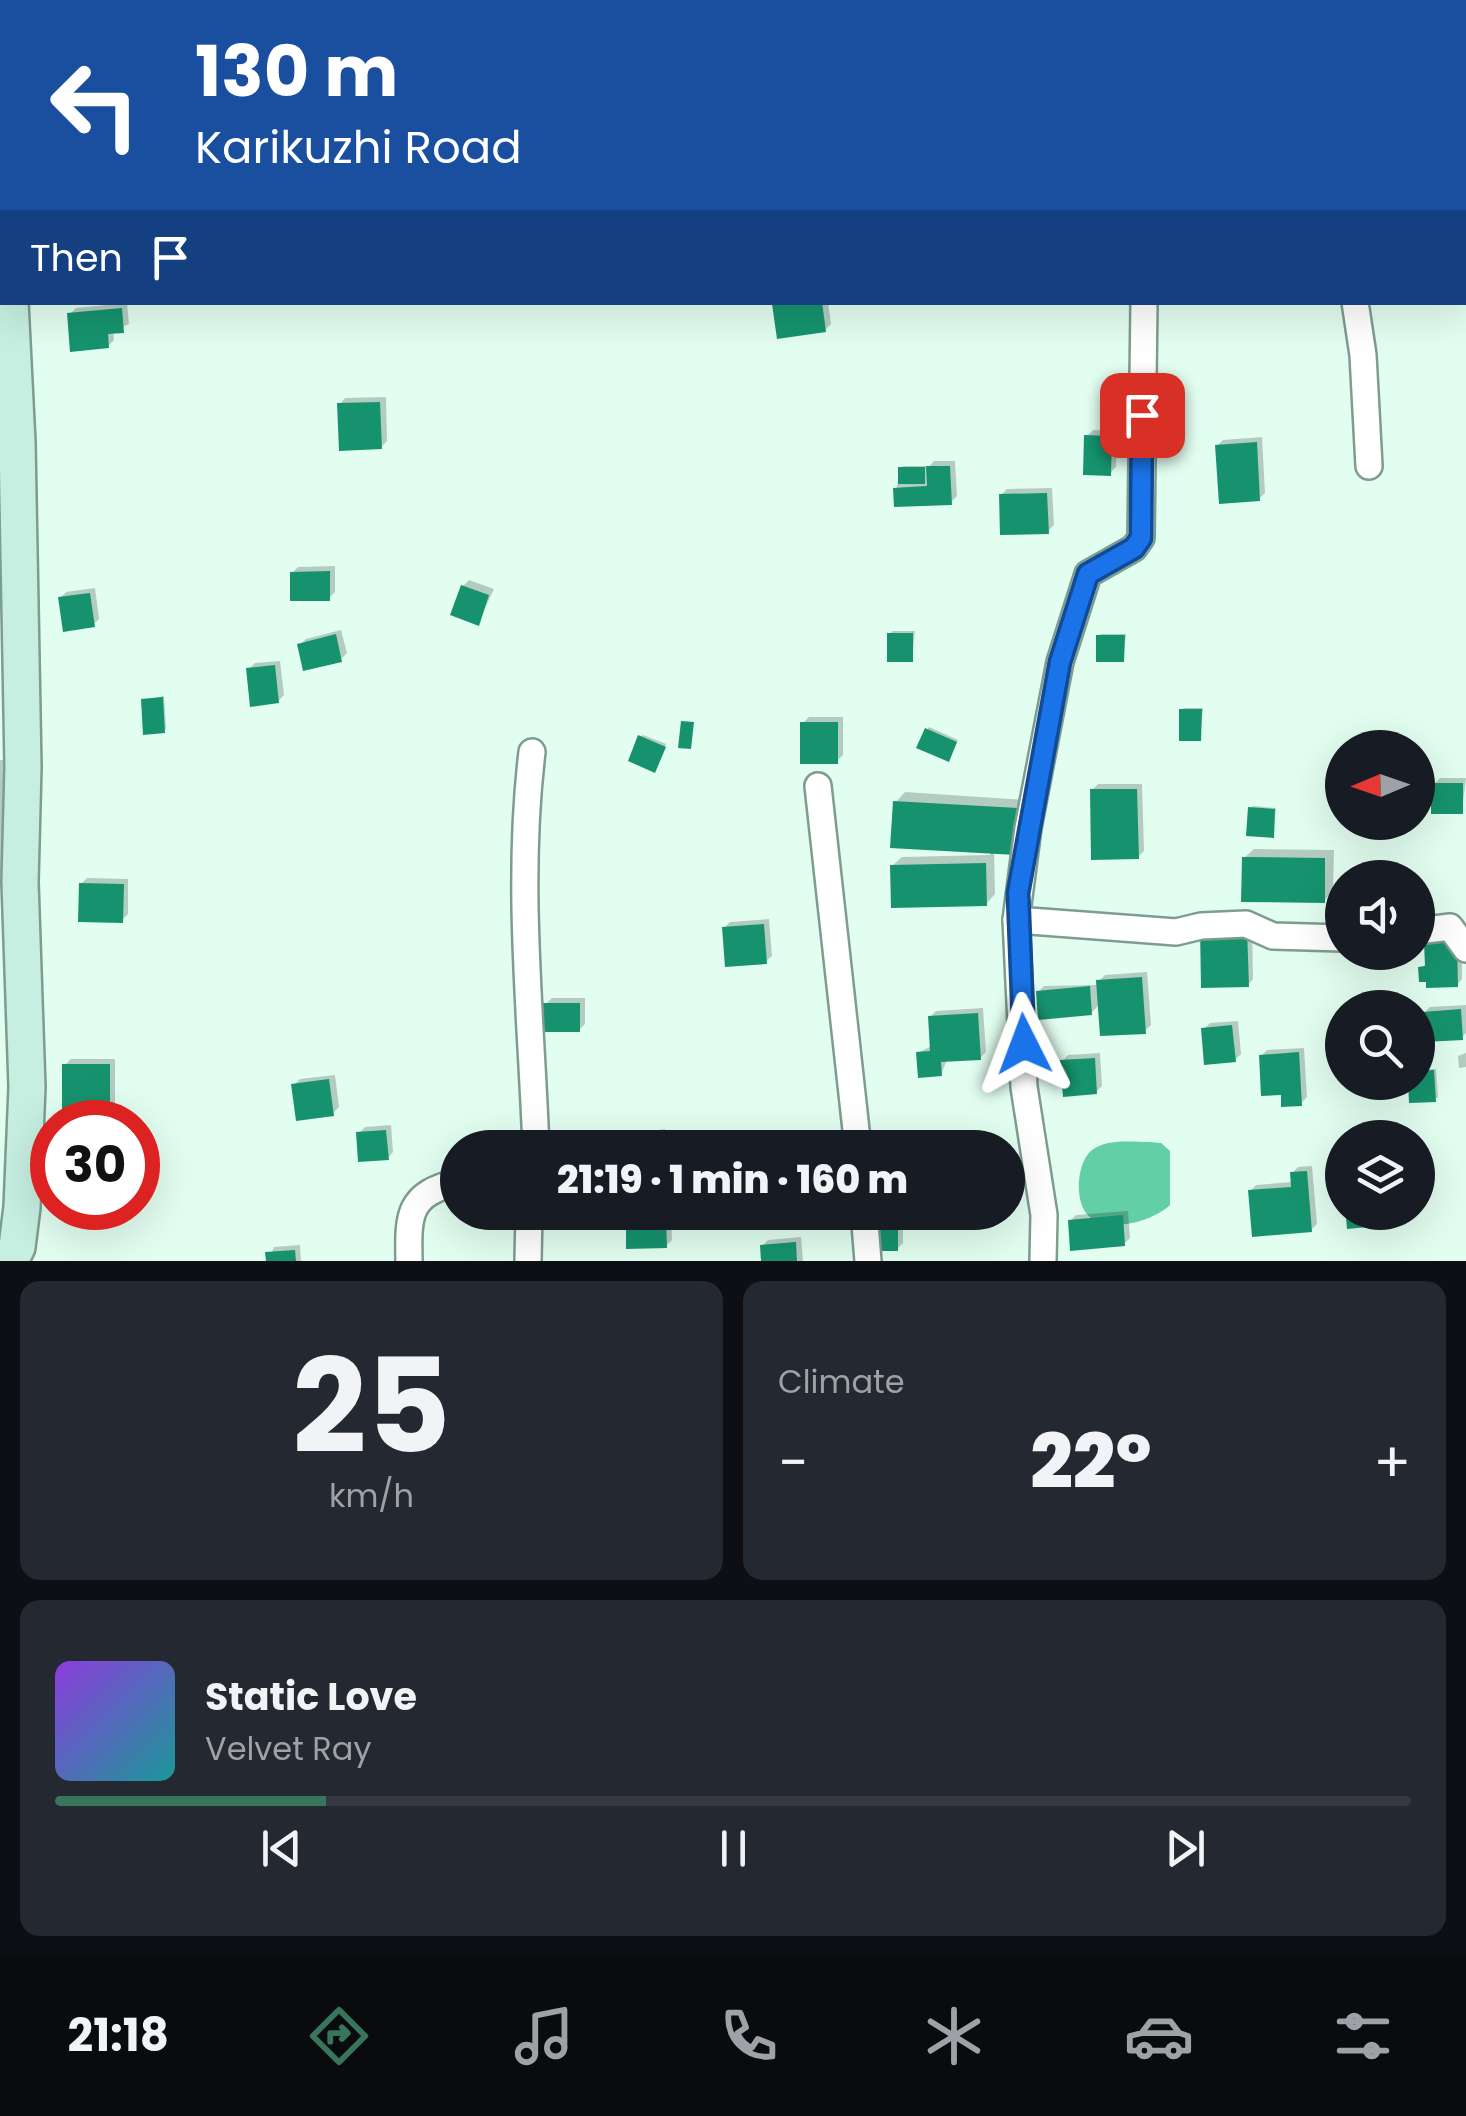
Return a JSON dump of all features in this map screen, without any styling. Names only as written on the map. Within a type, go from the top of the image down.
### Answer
[{"type":"main road","points":[[10,305],[9,498],[23,767],[20,882],[27,1087],[22,1206],[17,1247],[10,1261]]},
{"type":"street","points":[[1043,1261],[1044,1214],[1024,1087],[1016,920],[1028,828],[1060,662],[1088,574],[1134,548],[1141,538],[1144,305]]},
{"type":"street","points":[[1355,305],[1363,355],[1369,466]]},
{"type":"street","points":[[532,752],[526,800],[524,918],[535,1130]]},
{"type":"street","points":[[818,786],[856,1130]]},
{"type":"street","points":[[1016,920],[1176,932],[1201,926],[1246,924],[1273,936],[1325,938]]},
{"type":"street","points":[[1435,929],[1450,927],[1466,949]]},
{"type":"street","points":[[409,1261],[414,1205],[431,1188],[440,1186]]},
{"type":"street","points":[[528,1261],[529,1230]]},
{"type":"street","points":[[865,1230],[868,1261]]},
{"type":"shaded area","points":[[1107,1143],[1161,1143],[1170,1151],[1170,1205],[1132,1223],[1109,1224],[1090,1217],[1079,1192],[1081,1171],[1089,1153]]},
{"type":"building","points":[[772,305],[822,305],[826,332],[777,339]]},
{"type":"building","points":[[122,308],[124,333],[108,334],[109,348],[70,352],[67,313]]},
{"type":"building","points":[[380,402],[382,449],[339,451],[337,403]]},
{"type":"building","points":[[1084,435],[1112,436],[1111,476],[1083,475]]},
{"type":"building","points":[[1257,442],[1260,501],[1219,504],[1215,445]]},
{"type":"building","points":[[926,466],[950,466],[952,505],[894,507],[893,488],[927,486]]},
{"type":"building","points":[[898,467],[925,467],[925,484],[898,484]]},
{"type":"building","points":[[1047,493],[1049,534],[1000,535],[999,494]]},
{"type":"building","points":[[330,571],[330,601],[290,601],[290,572]]},
{"type":"building","points":[[461,585],[489,595],[479,626],[450,615]]},
{"type":"building","points":[[90,593],[95,627],[63,632],[58,597]]},
{"type":"building","points":[[887,633],[913,633],[913,662],[887,662]]},
{"type":"building","points":[[336,634],[342,662],[303,671],[297,644]]},
{"type":"building","points":[[1096,635],[1125,635],[1124,662],[1096,662]]},
{"type":"building","points":[[275,665],[279,703],[250,707],[246,668]]},
{"type":"building","points":[[163,697],[165,733],[143,735],[141,699]]},
{"type":"building","points":[[1179,709],[1202,709],[1201,741],[1179,741]]},
{"type":"building","points":[[681,721],[694,722],[691,749],[678,748]]},
{"type":"building","points":[[800,722],[838,722],[838,764],[800,764]]},
{"type":"building","points":[[925,728],[957,742],[949,762],[916,748]]},
{"type":"building","points":[[638,735],[666,747],[655,773],[628,761]]},
{"type":"building","points":[[1435,783],[1463,783],[1463,814],[1435,814]]},
{"type":"building","points":[[1090,789],[1137,789],[1139,859],[1091,860]]},
{"type":"building","points":[[893,801],[1019,808],[1016,855],[890,848]]},
{"type":"building","points":[[1248,807],[1275,809],[1274,838],[1246,836]]},
{"type":"building","points":[[1242,857],[1325,858],[1325,903],[1241,902]]},
{"type":"building","points":[[986,863],[987,906],[891,908],[890,865]]},
{"type":"building","points":[[79,883],[124,884],[123,923],[78,922]]},
{"type":"building","points":[[764,924],[767,964],[725,967],[722,927]]},
{"type":"building","points":[[1200,928],[1247,928],[1249,987],[1201,988]]},
{"type":"building","points":[[1457,939],[1458,987],[1426,988],[1426,982],[1419,982],[1418,970],[1435,970],[1435,941]]},
{"type":"building","points":[[1142,977],[1146,1034],[1100,1036],[1096,980]]},
{"type":"building","points":[[1090,986],[1092,1015],[1038,1020],[1036,991]]},
{"type":"building","points":[[543,1003],[580,1003],[580,1032],[543,1032]]},
{"type":"building","points":[[1461,1009],[1463,1040],[1435,1041],[1435,1011]]},
{"type":"building","points":[[978,1013],[981,1060],[941,1062],[942,1076],[918,1078],[916,1052],[930,1051],[928,1016]]},
{"type":"building","points":[[1232,1025],[1236,1062],[1204,1065],[1201,1028]]},
{"type":"building","points":[[1299,1052],[1302,1106],[1281,1107],[1281,1095],[1261,1096],[1259,1055]]},
{"type":"building","points":[[1095,1058],[1097,1094],[1063,1097],[1060,1060]]},
{"type":"building","points":[[62,1064],[110,1064],[110,1100],[62,1100]]},
{"type":"building","points":[[329,1079],[334,1116],[296,1121],[291,1084]]},
{"type":"building","points":[[1435,1086],[1436,1102],[1409,1103],[1435,1100]]},
{"type":"building","points":[[386,1130],[389,1160],[358,1162],[356,1132]]},
{"type":"building","points":[[1307,1171],[1312,1232],[1252,1237],[1248,1190],[1291,1187],[1290,1172]]},
{"type":"building","points":[[1123,1215],[1125,1246],[1070,1251],[1068,1220]]},
{"type":"building","points":[[626,1230],[666,1230],[667,1248],[626,1249]]},
{"type":"building","points":[[872,1230],[898,1230],[898,1251],[873,1251]]},
{"type":"building","points":[[796,1242],[797,1261],[761,1261],[760,1245]]},
{"type":"building","points":[[295,1250],[296,1261],[266,1261],[265,1252]]},
{"type":"route","points":[[1024,1044],[1016,920],[1028,828],[1060,662],[1088,574],[1098,564],[1134,548],[1141,538],[1142,415]]}]
